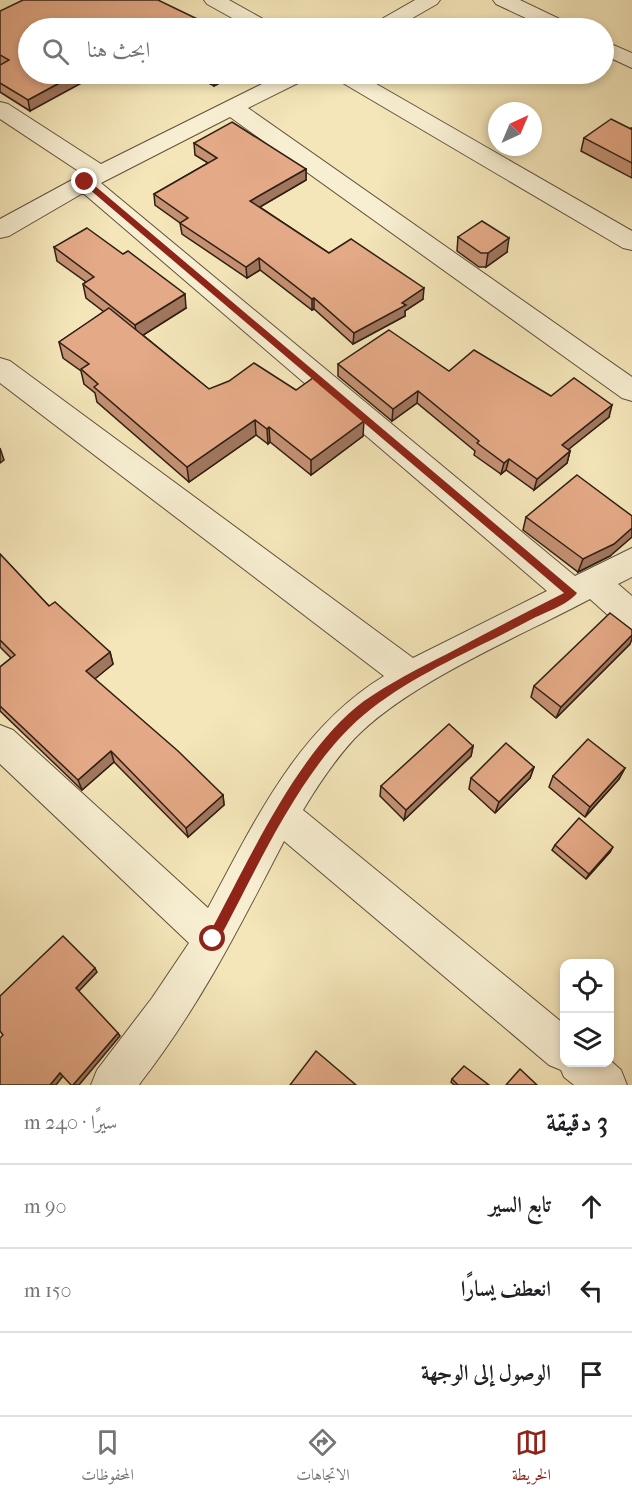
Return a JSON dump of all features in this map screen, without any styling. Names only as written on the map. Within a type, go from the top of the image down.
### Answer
[{"type":"street","points":[[214,0],[247,18]]},
{"type":"street","points":[[398,18],[430,0]]},
{"type":"street","points":[[503,0],[542,18]]},
{"type":"street","points":[[614,52],[632,61]]},
{"type":"street","points":[[0,230],[92,178],[278,84]]},
{"type":"street","points":[[361,84],[632,242]]},
{"type":"street","points":[[231,107],[632,391]]},
{"type":"street","points":[[0,109],[92,178],[583,588],[632,616]]},
{"type":"street","points":[[0,369],[412,677]]},
{"type":"street","points":[[112,1085],[136,1055],[213,939],[281,815],[317,757],[342,728],[368,705],[412,677],[632,561]]},
{"type":"street","points":[[0,741],[213,939]]},
{"type":"street","points":[[281,815],[560,1047]]},
{"type":"street","points":[[585,1067],[606,1085]]},
{"type":"building","points":[[23,0],[158,0],[195,18],[18,18],[18,84],[58,84],[28,100],[0,83],[0,65],[9,60],[0,55],[0,11]]},
{"type":"building","points":[[611,119],[632,128],[632,163],[584,138]]},
{"type":"building","points":[[232,122],[306,169],[250,201],[329,253],[351,239],[424,288],[402,303],[406,305],[354,333],[314,298],[312,299],[259,258],[246,267],[180,223],[188,218],[154,194],[217,158],[194,143]]},
{"type":"building","points":[[482,221],[509,238],[488,253],[481,253],[458,237]]},
{"type":"building","points":[[87,228],[123,254],[128,251],[185,294],[135,325],[83,284],[94,277],[54,247]]},
{"type":"building","points":[[109,308],[209,389],[229,381],[254,363],[296,390],[313,378],[364,421],[311,460],[269,427],[267,429],[255,420],[187,467],[94,387],[98,384],[81,369],[89,364],[59,342]]},
{"type":"building","points":[[389,330],[449,371],[474,350],[551,396],[574,378],[612,405],[562,445],[570,451],[537,479],[509,459],[504,463],[477,443],[479,441],[418,391],[393,409],[338,364]]},
{"type":"building","points":[[577,475],[632,516],[632,528],[614,544],[583,559],[526,517]]},
{"type":"building","points":[[0,554],[49,606],[55,602],[110,652],[86,671],[178,751],[223,795],[186,828],[111,751],[78,780],[0,706],[0,667],[15,655],[0,640]]},
{"type":"building","points":[[610,613],[632,630],[632,635],[561,707],[534,686]]},
{"type":"building","points":[[449,724],[473,746],[406,810],[381,786]]},
{"type":"building","points":[[588,739],[625,768],[590,807],[553,776]]},
{"type":"building","points":[[506,743],[534,767],[499,802],[471,778]]},
{"type":"building","points":[[579,818],[613,847],[589,874],[555,845]]},
{"type":"building","points":[[63,936],[95,968],[76,988],[118,1033],[73,1085],[60,1073],[50,1085],[0,1085],[0,1038],[3,1035],[0,1031],[0,996]]},
{"type":"building","points":[[316,1051],[356,1085],[290,1085]]},
{"type":"building","points":[[464,1066],[489,1085],[458,1085],[452,1079]]},
{"type":"building","points":[[520,1069],[537,1085],[506,1085]]},
{"type":"route","points":[[85,182],[572,593],[412,677],[368,705],[342,728],[317,757],[281,815],[213,939]]}]
